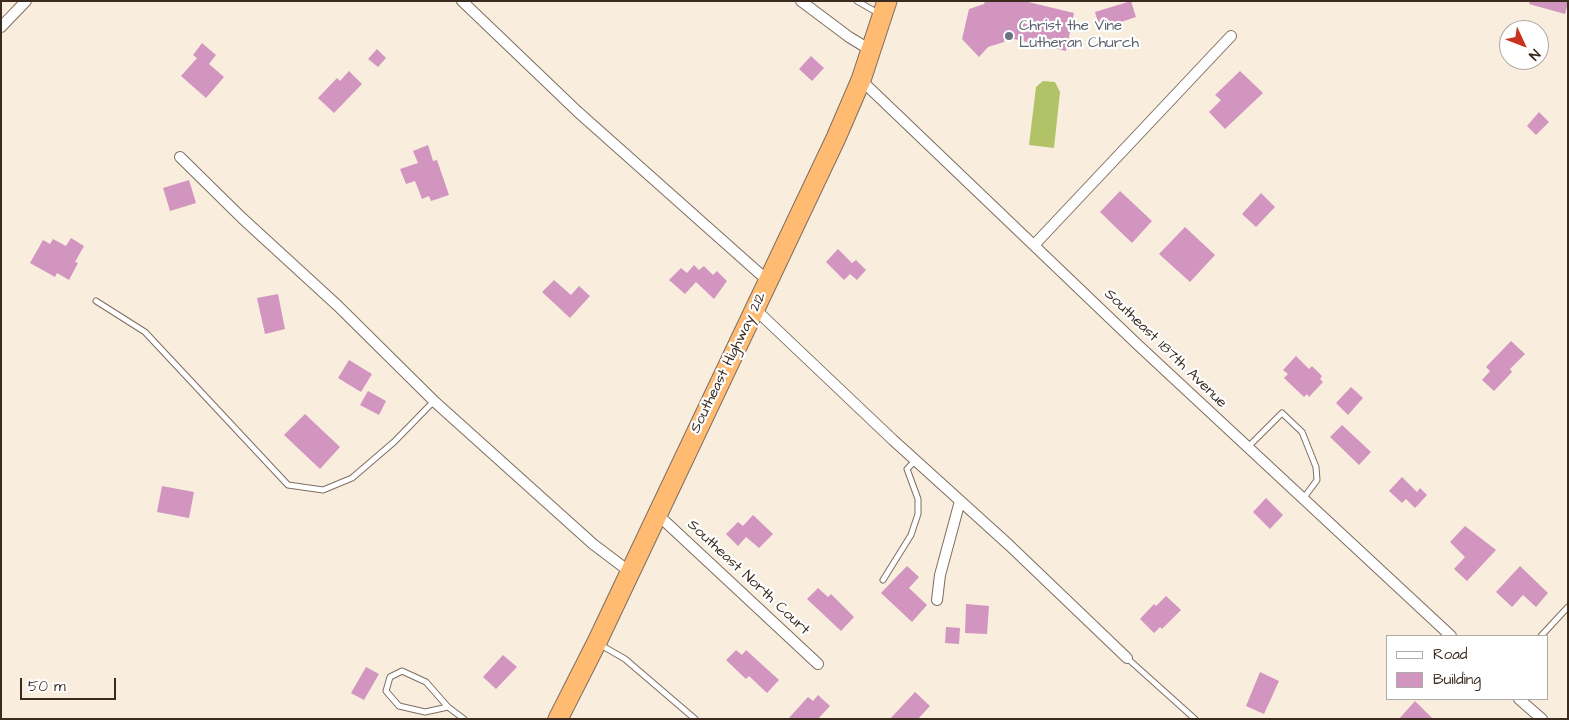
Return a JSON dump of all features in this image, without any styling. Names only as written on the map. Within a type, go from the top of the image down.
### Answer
[{"type":"highway","name":"Southeast Highway 212","points":[[558,719],[597,642],[768,282],[861,80],[885,8]]},
{"type":"street","points":[[1,27],[26,1]]},
{"type":"street","points":[[462,1],[578,112],[768,282]]},
{"type":"street","points":[[801,1],[849,37],[872,51]]},
{"type":"street","points":[[1035,244],[1232,36]]},
{"type":"street","name":"Southeast 187th Avenue","points":[[861,80],[1247,448],[1450,635]]},
{"type":"street","points":[[180,157],[242,218],[338,306],[434,401],[593,544],[630,572]]},
{"type":"street","points":[[755,309],[1127,658]]},
{"type":"street","points":[[937,600],[940,575],[960,501]]},
{"type":"street","name":"Southeast North Court","points":[[657,514],[818,664]]},
{"type":"street","points":[[1520,700],[1542,719]]},
{"type":"lane","points":[[857,1],[885,8]]},
{"type":"lane","points":[[96,301],[145,332],[288,485],[323,490],[352,478],[394,442],[434,401]]},
{"type":"lane","points":[[1247,448],[1282,413],[1302,432],[1316,467],[1317,480],[1303,500]]},
{"type":"lane","points":[[882,580],[911,535],[918,514],[918,499],[907,469],[916,460]]},
{"type":"lane","points":[[1542,635],[1568,607]]},
{"type":"lane","points":[[597,642],[624,659],[696,719]]},
{"type":"lane","points":[[1127,658],[1195,719]]},
{"type":"lane","points":[[448,706],[425,712],[399,706],[386,691],[390,677],[402,671],[426,682],[448,706],[464,719]]},
{"type":"green space","points":[[1043,81],[1055,82],[1060,92],[1054,148],[1029,145],[1036,87]]},
{"type":"building","points":[[985,1],[1024,1],[1074,13],[1066,51],[1005,37],[1004,42],[988,47],[979,57],[962,39],[969,9],[984,4]]},
{"type":"building","points":[[1131,1],[1136,17],[1100,29],[1095,12]]},
{"type":"building","points":[[1530,1],[1568,1],[1568,3],[1565,14],[1529,4]]},
{"type":"building","points":[[202,43],[216,55],[209,64],[224,77],[206,98],[181,76],[197,58],[193,55]]},
{"type":"building","points":[[377,49],[386,58],[378,67],[368,59]]},
{"type":"building","points":[[811,56],[824,68],[812,81],[799,69]]},
{"type":"building","points":[[349,71],[362,84],[334,113],[318,98],[337,78],[340,81]]},
{"type":"building","points":[[1240,71],[1263,93],[1225,129],[1209,112],[1221,100],[1215,95]]},
{"type":"building","points":[[1539,112],[1549,122],[1536,135],[1527,126]]},
{"type":"building","points":[[428,145],[433,161],[437,160],[449,195],[431,201],[429,196],[422,199],[415,181],[406,184],[400,169],[418,163],[413,151]]},
{"type":"building","points":[[189,180],[196,203],[170,211],[163,188]]},
{"type":"building","points":[[1120,191],[1152,221],[1132,243],[1100,212]]},
{"type":"building","points":[[1261,193],[1275,207],[1256,227],[1242,214]]},
{"type":"building","points":[[1185,227],[1215,255],[1190,282],[1159,254]]},
{"type":"building","points":[[71,238],[84,246],[75,262],[78,263],[69,280],[57,273],[55,277],[30,263],[43,240],[50,244],[53,239],[66,246]]},
{"type":"building","points":[[838,249],[852,263],[856,260],[866,270],[857,280],[850,274],[844,280],[826,262]]},
{"type":"building","points":[[694,265],[699,270],[704,266],[713,275],[717,271],[727,281],[714,299],[696,282],[685,294],[669,280],[681,268],[687,273]]},
{"type":"building","points":[[554,280],[571,295],[579,286],[590,296],[570,318],[542,292]]},
{"type":"building","points":[[278,294],[285,329],[265,334],[257,298]]},
{"type":"building","points":[[1511,341],[1525,354],[1510,369],[1512,372],[1494,391],[1482,380],[1490,371],[1486,367]]},
{"type":"building","points":[[1296,356],[1309,369],[1312,366],[1322,376],[1320,379],[1323,382],[1309,397],[1307,394],[1304,397],[1284,378],[1288,374],[1283,370]]},
{"type":"building","points":[[349,360],[372,374],[361,392],[338,378]]},
{"type":"building","points":[[1351,387],[1363,398],[1348,415],[1336,403]]},
{"type":"building","points":[[368,391],[386,401],[379,415],[360,405]]},
{"type":"building","points":[[305,414],[340,447],[320,469],[284,435]]},
{"type":"building","points":[[1342,425],[1371,452],[1359,465],[1330,437]]},
{"type":"building","points":[[1402,477],[1417,492],[1420,488],[1427,495],[1415,508],[1406,499],[1402,503],[1389,491]]},
{"type":"building","points":[[162,486],[194,492],[189,518],[157,512]]},
{"type":"building","points":[[1266,498],[1283,515],[1270,529],[1253,512]]},
{"type":"building","points":[[753,515],[773,534],[759,548],[746,537],[738,546],[726,534],[738,522],[743,526]]},
{"type":"building","points":[[1465,526],[1496,550],[1467,581],[1454,569],[1465,557],[1450,542]]},
{"type":"building","points":[[907,566],[919,577],[909,588],[927,605],[912,622],[881,593]]},
{"type":"building","points":[[1520,566],[1548,593],[1536,607],[1523,595],[1512,607],[1496,592]]},
{"type":"building","points":[[818,588],[828,597],[831,594],[854,617],[841,631],[807,599]]},
{"type":"building","points":[[1166,596],[1181,610],[1162,629],[1160,627],[1154,633],[1140,619],[1154,604],[1156,606]]},
{"type":"building","points":[[966,604],[989,606],[987,634],[965,633]]},
{"type":"building","points":[[946,627],[960,628],[959,644],[945,643]]},
{"type":"building","points":[[736,650],[742,655],[746,650],[779,680],[767,693],[749,676],[746,679],[726,660]]},
{"type":"building","points":[[503,655],[517,667],[496,689],[483,677]]},
{"type":"building","points":[[366,667],[379,674],[364,700],[351,693]]},
{"type":"building","points":[[1260,672],[1279,681],[1264,714],[1246,706]]},
{"type":"building","points":[[915,692],[930,706],[918,719],[890,719]]},
{"type":"building","points":[[818,695],[830,706],[818,719],[788,719],[808,697],[813,701]]},
{"type":"building","points":[[1415,701],[1433,719],[1399,719]]},
{"type":"place","name":"Christ the Vine Lutheran Church","points":[[1009,36]]}]
